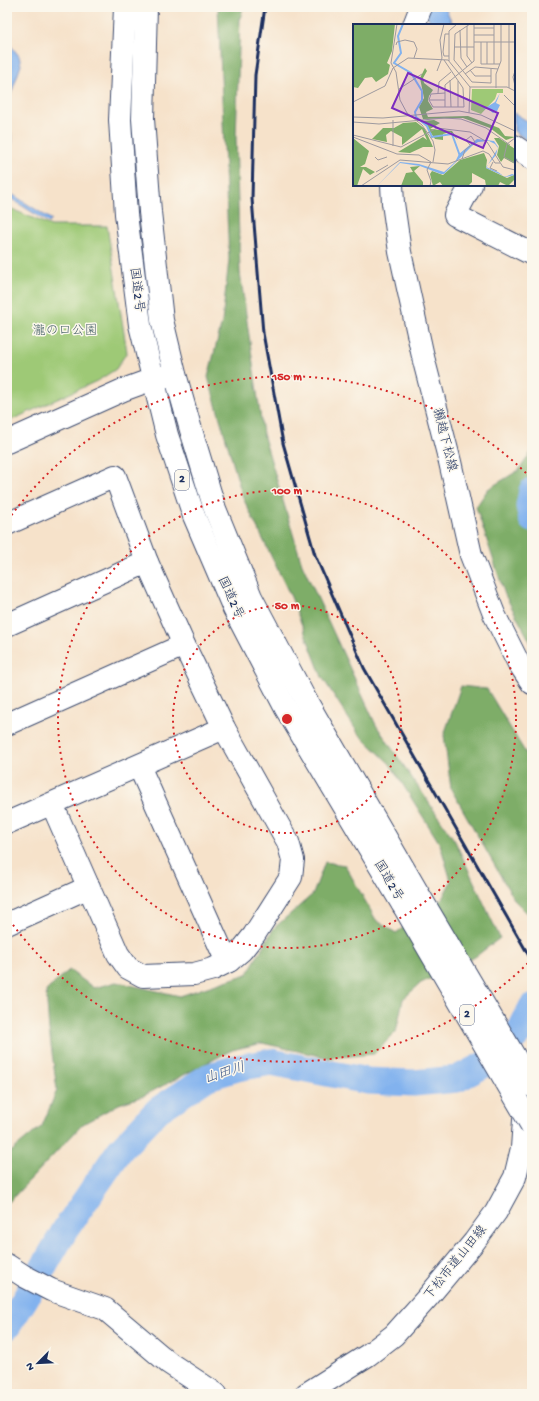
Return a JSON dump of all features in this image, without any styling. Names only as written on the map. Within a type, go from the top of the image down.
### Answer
[{"type":"main road","name":"国道2号","points":[[124,7],[120,120],[126,214],[140,325],[167,435],[194,516],[234,609],[285,707],[532,1086]]},
{"type":"main road","name":"国道2号","points":[[146,7],[143,119],[150,212],[162,320],[175,374],[216,509],[251,597],[532,1126]]},
{"type":"main road","points":[[515,147],[532,158]]},
{"type":"main road","name":"獺越下松線","points":[[392,186],[400,252],[424,361],[450,462],[471,555],[494,614],[518,662],[532,683]]},
{"type":"main road","points":[[470,186],[455,215],[532,254]]},
{"type":"main road","points":[[7,442],[123,390],[153,379],[175,374]]},
{"type":"main road","points":[[7,524],[115,476],[147,562],[184,645],[224,728],[288,842],[293,860],[290,877],[254,935],[242,950],[228,961],[213,969],[194,974],[143,976],[128,968],[118,954],[52,804]]},
{"type":"main road","points":[[7,625],[147,562]]},
{"type":"main road","points":[[7,724],[184,645]]},
{"type":"main road","points":[[7,823],[224,728]]},
{"type":"main road","points":[[139,766],[222,951],[228,961]]},
{"type":"main road","points":[[7,924],[89,887]]},
{"type":"main road","name":"下松市道山田線","points":[[306,1394],[368,1355],[394,1335],[474,1242],[496,1212],[515,1177],[522,1148],[524,1120],[532,1083]]},
{"type":"main road","points":[[24,1276],[51,1290],[105,1309],[169,1363],[216,1394]]},
{"type":"green space","points":[[218,7],[243,7],[240,20],[236,137],[240,272],[263,434],[302,564],[376,725],[455,841],[500,938],[475,957],[421,983],[403,999],[396,1032],[374,1054],[329,1058],[262,1043],[232,1050],[143,1096],[119,1104],[83,1124],[7,1204],[7,1155],[42,1126],[57,1090],[49,1030],[46,991],[69,970],[94,988],[116,982],[180,996],[247,974],[274,928],[313,894],[325,862],[345,865],[376,920],[396,933],[442,899],[451,881],[440,844],[390,764],[358,733],[322,677],[291,597],[243,498],[208,377],[222,322],[229,260]]},
{"type":"green space","name":"瀧の口公園","points":[[7,207],[51,226],[107,226],[127,352],[116,369],[99,380],[7,422]]},
{"type":"green space","points":[[532,451],[532,473],[530,477],[525,511],[532,529],[532,645],[505,595],[476,507],[488,489],[519,470]]},
{"type":"green space","points":[[461,686],[487,689],[528,757],[532,759],[532,918],[515,901],[451,789],[444,735]]},
{"type":"water","points":[[421,7],[445,7],[453,24],[432,24]]},
{"type":"water","points":[[7,41],[19,56],[21,65],[10,97],[8,112],[12,142],[10,155],[7,162]]},
{"type":"water","points":[[515,114],[532,124],[532,144],[515,132]]},
{"type":"water","points":[[7,191],[52,220],[49,223],[7,196]]},
{"type":"waterway","name":"山田川","points":[[532,491],[529,506],[532,519]]},
{"type":"waterway","name":"山田川","points":[[7,1327],[65,1230],[120,1150],[158,1110],[208,1077],[237,1068],[271,1062],[368,1081],[414,1083],[457,1079],[489,1062],[519,1033],[532,1007]]},
{"type":"railway","points":[[265,7],[255,75],[252,199],[263,333],[283,443],[315,555],[364,668],[532,961]]}]
